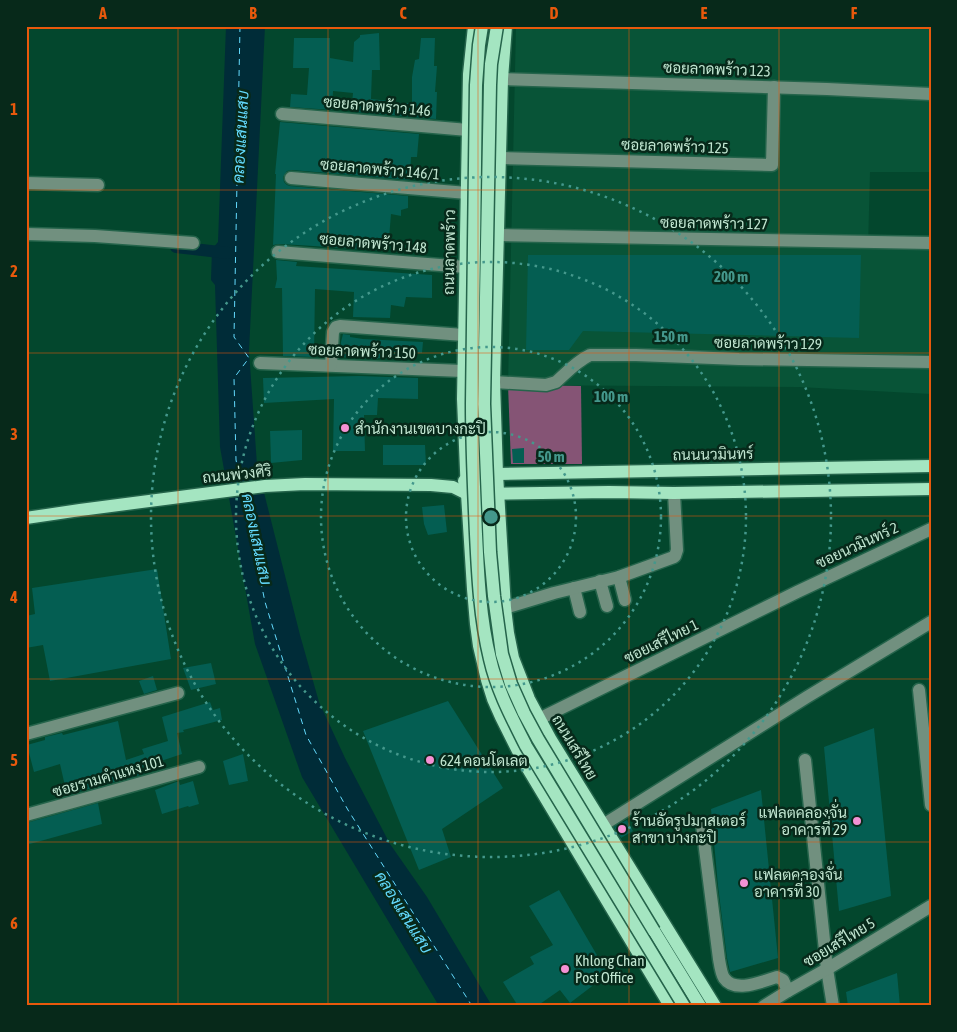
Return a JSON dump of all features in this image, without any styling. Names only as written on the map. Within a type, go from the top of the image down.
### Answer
[{"type":"main road","name":"ถนนลาดพร้าว","points":[[466,479],[463,371],[470,65],[474,26]]},
{"type":"main road","points":[[482,26],[476,85],[472,454],[482,613],[490,659],[499,689],[511,718],[526,746],[684,1006]]},
{"type":"main road","points":[[497,26],[490,85],[484,404],[490,552],[497,627],[502,654],[511,684],[543,748],[700,1006]]},
{"type":"main road","points":[[453,487],[466,479],[497,474],[494,382],[502,79],[506,26]]},
{"type":"main road","name":"ถนนนวมินทร์","points":[[497,474],[931,466]]},
{"type":"main road","points":[[638,471],[638,493]]},
{"type":"main road","name":"ถนนเสรีไทย","points":[[497,474],[508,633],[513,658],[529,699],[539,719],[603,825],[715,1006]]},
{"type":"main road","points":[[466,479],[476,624],[483,663],[493,699],[522,759],[670,1006]]},
{"type":"main road","name":"ถนนพ่วงศิริ","points":[[26,518],[263,486],[305,484],[421,485],[453,487],[467,494],[498,494]]},
{"type":"main road","points":[[498,494],[931,489]]},
{"type":"street","name":"ซอยลาดพร้าว 123","points":[[502,79],[774,87],[931,94]]},
{"type":"street","name":"ซอยลาดพร้าว 125","points":[[500,158],[772,165],[774,87]]},
{"type":"street","name":"ซอยลาดพร้าว 146","points":[[282,114],[468,130]]},
{"type":"street","name":"ซอยลาดพร้าว 146/1","points":[[291,178],[467,193]]},
{"type":"street","points":[[26,183],[98,185]]},
{"type":"street","points":[[26,234],[96,236],[193,243]]},
{"type":"street","name":"ซอยลาดพร้าว 127","points":[[498,235],[931,243]]},
{"type":"street","name":"ซอยลาดพร้าว 148","points":[[278,252],[465,267]]},
{"type":"street","points":[[331,365],[332,332],[336,327],[340,326],[464,335]]},
{"type":"street","name":"ซอยลาดพร้าว 129","points":[[494,382],[552,384],[577,363],[590,355],[931,362]]},
{"type":"street","name":"ซอยลาดพร้าว 150","points":[[260,364],[463,371]]},
{"type":"street","points":[[505,608],[619,577],[675,556],[677,550],[674,493]]},
{"type":"street","name":"ซอยนวมินทร์ 2","points":[[797,592],[931,529]]},
{"type":"street","points":[[619,577],[625,600]]},
{"type":"street","points":[[600,581],[607,606]]},
{"type":"street","points":[[574,588],[580,612]]},
{"type":"street","name":"ซอยเสรีไทย 1","points":[[539,719],[797,592]]},
{"type":"street","points":[[603,825],[931,622]]},
{"type":"street","points":[[919,690],[931,806]]},
{"type":"street","points":[[26,734],[178,694]]},
{"type":"street","points":[[805,760],[827,969],[833,1006]]},
{"type":"street","name":"ซอยรามคำแหง 101","points":[[26,815],[199,767]]},
{"type":"street","points":[[702,825],[719,959],[723,975],[732,984],[742,986],[777,977],[783,980],[788,991]]},
{"type":"street","name":"ซอยเสรีไทย 5","points":[[764,1006],[931,906]]},
{"type":"shaded area","points":[[516,26],[931,26],[931,172],[870,172],[868,248],[931,250],[931,394],[799,387],[508,385]]},
{"type":"shaded area","points":[[508,385],[581,386],[582,464],[511,464]]},
{"type":"water","name":"คลองแสนแสบ","points":[[226,26],[265,26],[249,351],[257,465],[300,635],[319,702],[345,758],[390,844],[427,897],[492,1006],[439,1006],[302,777],[255,644],[220,447],[215,285],[211,280],[212,249],[218,242]]},
{"type":"building","points":[[379,33],[380,70],[372,70],[371,99],[390,101],[390,103],[412,103],[412,77],[415,60],[419,59],[421,38],[435,38],[434,66],[437,66],[435,92],[437,92],[436,119],[355,112],[355,103],[352,103],[353,93],[333,91],[332,110],[290,107],[291,94],[307,95],[309,68],[293,68],[294,38],[330,38],[330,58],[353,62],[354,42],[360,35]]},
{"type":"building","points":[[280,122],[419,134],[417,157],[411,157],[410,180],[292,170],[287,171],[283,177],[284,182],[290,186],[408,196],[408,208],[401,210],[401,216],[391,214],[388,251],[273,245],[275,174]]},
{"type":"building","points":[[528,255],[861,255],[859,338],[583,331],[569,350],[526,350]]},
{"type":"building","points":[[276,260],[297,262],[296,266],[432,275],[432,298],[406,297],[404,307],[391,305],[390,318],[353,317],[354,292],[315,289],[314,357],[283,356],[282,288],[275,288],[277,279]]},
{"type":"building","points":[[343,334],[363,339],[423,342],[422,353],[398,352],[397,359],[340,357]]},
{"type":"building","points":[[359,376],[418,378],[418,399],[378,398],[377,415],[364,415],[365,451],[333,451],[334,399],[264,403],[263,378]]},
{"type":"building","points":[[302,430],[302,460],[271,463],[270,431]]},
{"type":"building","points":[[383,445],[425,445],[426,465],[383,465]]},
{"type":"building","points":[[524,448],[524,463],[513,463],[512,449]]},
{"type":"building","points":[[444,505],[447,532],[428,535],[424,524],[422,507]]},
{"type":"building","points":[[157,569],[171,659],[50,681],[43,645],[26,648],[26,616],[35,614],[32,588]]},
{"type":"building","points":[[211,663],[216,684],[191,690],[183,668]]},
{"type":"building","points":[[153,676],[157,690],[144,694],[139,681]]},
{"type":"building","name":"624 คอนโดเลต","points":[[448,701],[503,788],[442,829],[451,857],[419,870],[363,731]]},
{"type":"building","points":[[210,702],[213,710],[220,708],[222,720],[177,733],[182,754],[143,767],[144,774],[67,795],[60,764],[34,772],[27,745],[45,740],[45,737],[62,733],[63,735],[118,721],[126,760],[144,754],[142,749],[168,741],[162,717]]},
{"type":"building","name":"แฟลตคลองจั่น อาคารที่ 29","points":[[874,728],[891,896],[839,911],[824,747]]},
{"type":"building","points":[[243,754],[248,781],[229,785],[223,761]]},
{"type":"building","points":[[179,781],[180,785],[193,781],[199,804],[162,814],[155,790]]},
{"type":"building","name":"แฟลตคลองจั่น อาคารที่ 30","points":[[761,790],[778,958],[730,972],[718,886],[711,809]]},
{"type":"building","points":[[98,803],[102,824],[26,845],[26,823]]},
{"type":"building","name":"ร้านอัดรูปมาสเตอร์ สาขา บางกะปิ","points":[[627,820],[633,831],[621,838],[614,827]]},
{"type":"building","name":"Khlong Chan Post Office","points":[[559,890],[608,974],[570,1003],[560,990],[537,1006],[518,1006],[503,982],[534,964],[530,957],[553,945],[529,906]]},
{"type":"building","points":[[897,973],[900,1006],[848,1006],[846,992]]},
{"type":"waterway","points":[[176,247],[228,253]]},
{"type":"ferry route","points":[[240,26],[234,337],[249,358],[234,378],[236,460],[241,483]]},
{"type":"ferry route","points":[[243,495],[265,602],[306,735],[348,810],[472,1006]]},
{"type":"place","name":"สำนักงานเขตบางกะปิ","points":[[345,428]]},
{"type":"place","name":"624 คอนโดเลต","points":[[430,760]]},
{"type":"place","name":"แฟลตคลองจั่น อาคารที่ 29","points":[[857,821]]},
{"type":"place","name":"ร้านอัดรูปมาสเตอร์ สาขา บางกะปิ","points":[[622,829]]},
{"type":"place","name":"แฟลตคลองจั่น อาคารที่ 30","points":[[744,883]]},
{"type":"place","name":"Khlong Chan Post Office","points":[[565,969]]}]
